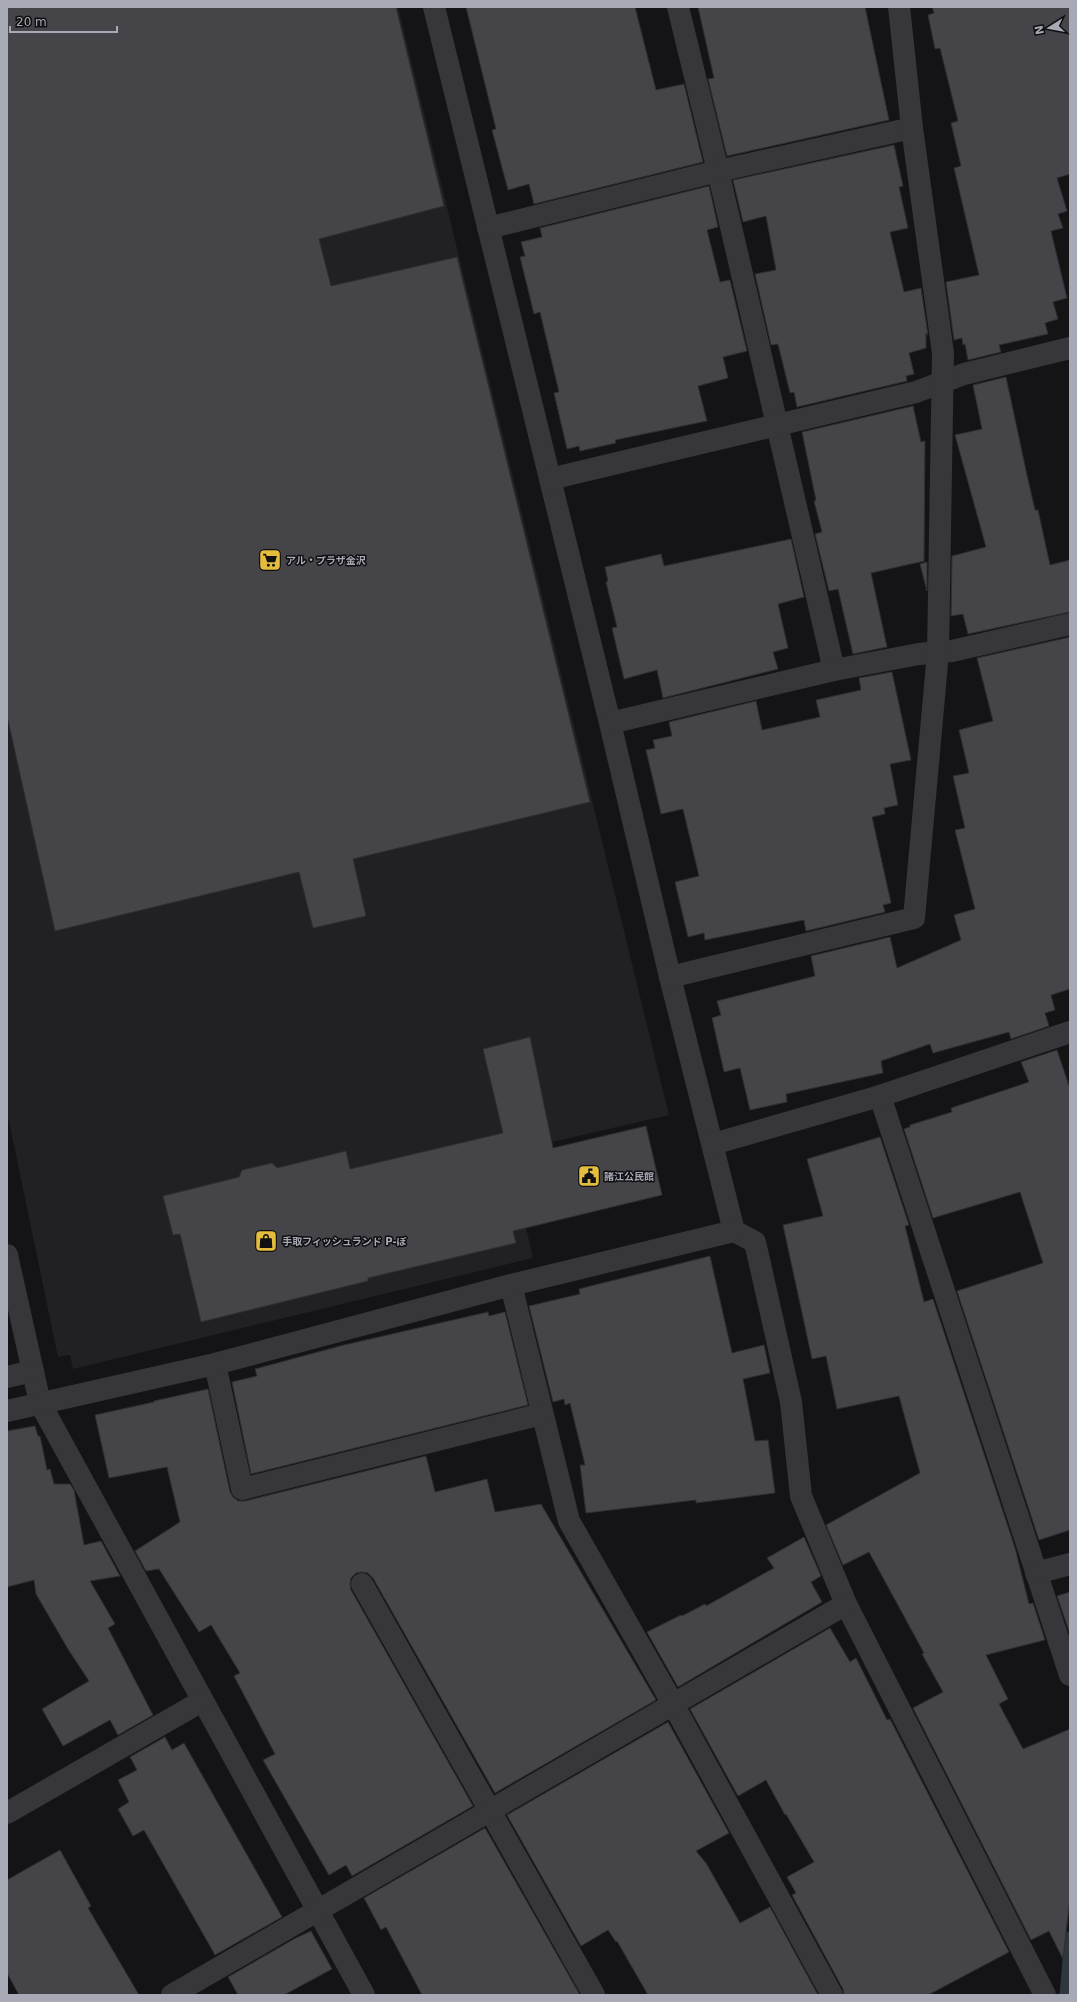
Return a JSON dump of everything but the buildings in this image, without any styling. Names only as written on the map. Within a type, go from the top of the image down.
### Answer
[{"type":"street","points":[[434,7],[610,723],[670,977],[734,1230]]},
{"type":"street","points":[[678,7],[718,171],[834,670]]},
{"type":"street","points":[[670,977],[914,918],[938,653],[943,353],[912,128],[899,7]]},
{"type":"street","points":[[488,228],[718,171],[912,128]]},
{"type":"street","points":[[550,479],[916,392],[964,374],[1070,348]]},
{"type":"street","points":[[610,723],[834,670],[919,654],[952,651],[1070,624]]},
{"type":"street","points":[[713,1144],[880,1096],[1070,1032]]},
{"type":"street","points":[[880,1096],[961,1338],[1036,1574],[1070,1675]]},
{"type":"street","points":[[7,1411],[215,1364],[510,1285],[734,1230],[755,1242],[790,1402],[801,1496],[846,1604],[1044,1995]]},
{"type":"street","points":[[7,1255],[40,1403],[364,1995]]},
{"type":"street","points":[[510,1285],[569,1521],[673,1704],[832,1995]]},
{"type":"street","points":[[215,1364],[242,1488],[542,1414]]},
{"type":"street","points":[[7,1377],[33,1371]]},
{"type":"street","points":[[1036,1574],[1070,1564]]},
{"type":"street","points":[[362,1584],[594,1995]]},
{"type":"street","points":[[172,1995],[846,1604]]},
{"type":"street","points":[[7,1813],[202,1701]]},
{"type":"shaded area","name":"アル・プラザ金沢","points":[[7,7],[398,7],[669,1115],[509,1152],[533,1258],[73,1369],[70,1355],[58,1357],[7,1112]]},
{"type":"waterway","points":[[1065,1995],[1070,1937]]},
{"type":"place","name":"アル・プラザ金沢","points":[[270,560]]},
{"type":"place","name":"諸江公民館","points":[[589,1176]]},
{"type":"place","name":"手取フィッシュランド P-ぽ","points":[[266,1241]]}]
